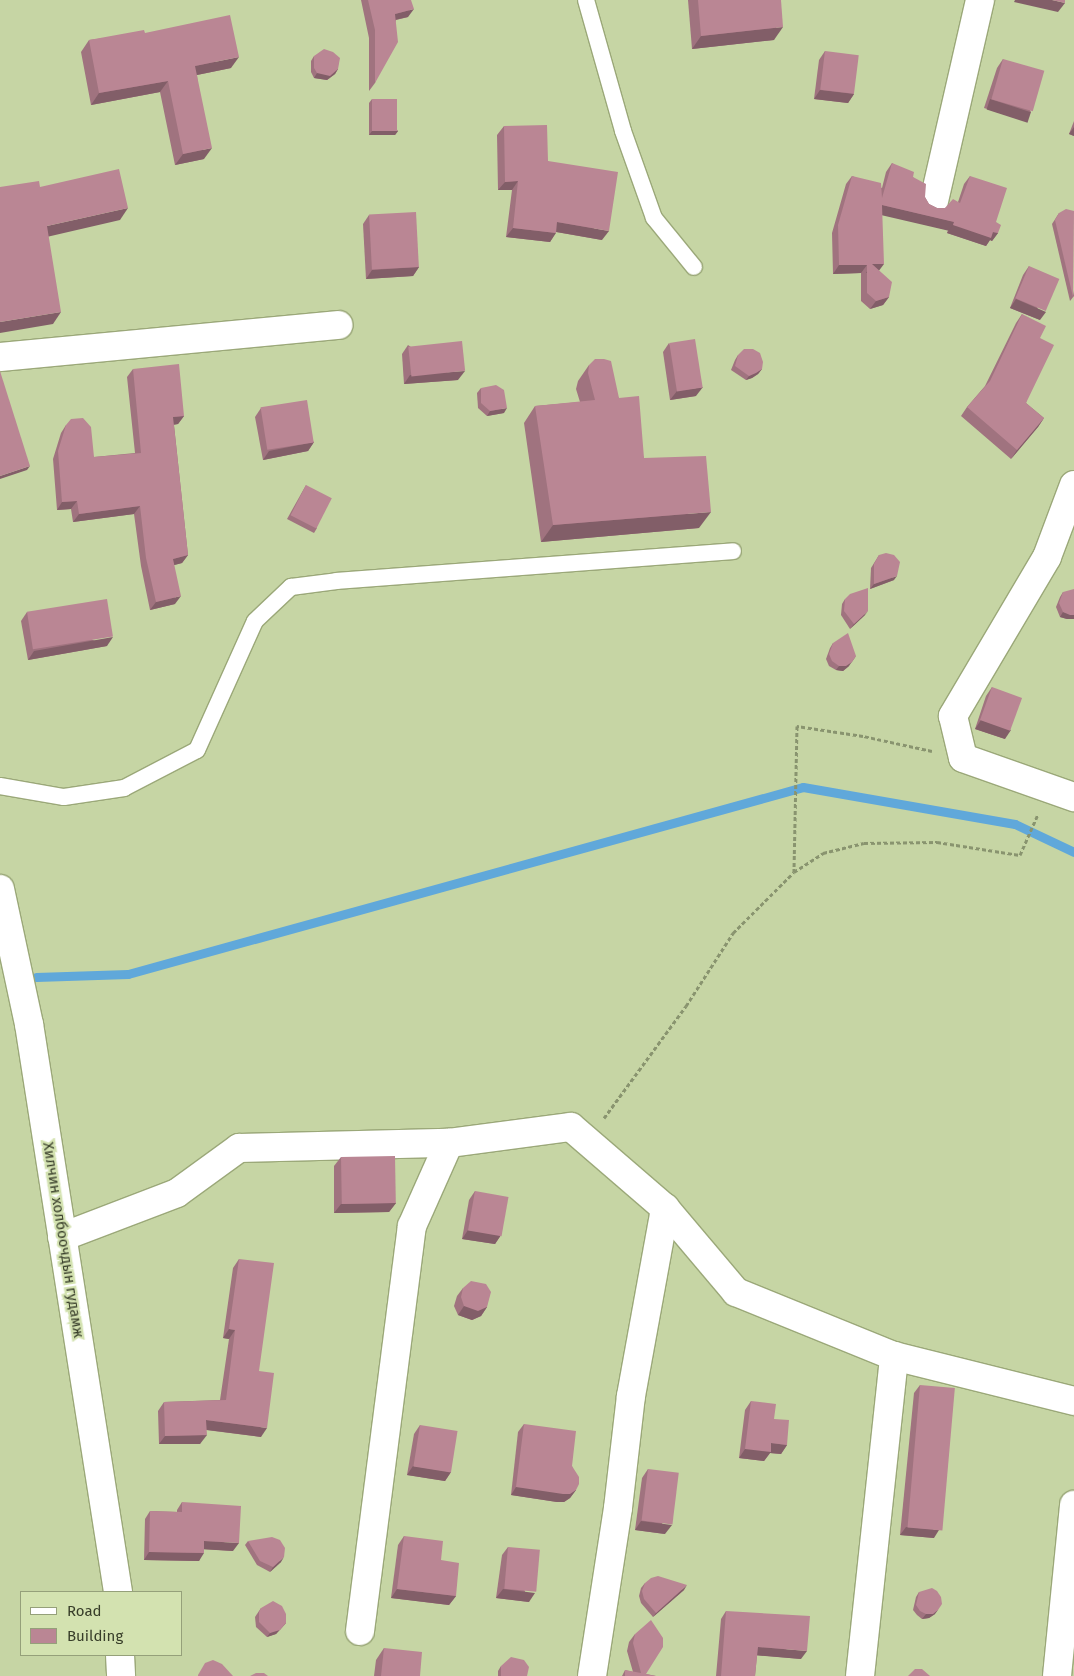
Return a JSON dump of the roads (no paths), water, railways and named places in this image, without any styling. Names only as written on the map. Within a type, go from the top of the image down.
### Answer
[{"type":"street","points":[[934,201],[980,0]]},
{"type":"street","points":[[0,357],[338,325]]},
{"type":"street","points":[[1074,485],[1047,557],[953,716],[963,758],[1074,798]]},
{"type":"street","name":"Хилчин холбоочдын гудамж","points":[[0,889],[29,1024],[118,1591]]},
{"type":"street","points":[[62,1237],[177,1193],[239,1148],[449,1143],[571,1127],[665,1208],[736,1292],[894,1356],[1074,1401]]},
{"type":"street","points":[[360,1631],[412,1226],[449,1143]]},
{"type":"street","points":[[592,1676],[618,1508],[631,1396],[665,1208]]},
{"type":"street","points":[[860,1676],[894,1356]]},
{"type":"street","points":[[1057,1676],[1074,1505]]},
{"type":"street","points":[[120,1656],[120,1676]]},
{"type":"lane","points":[[586,0],[623,131],[654,218],[694,267]]},
{"type":"lane","points":[[0,786],[64,797],[124,788],[197,750],[255,621],[291,587],[337,581],[733,552]]},
{"type":"waterway","points":[[36,977],[128,974],[803,787],[1015,824],[1074,852]]}]
